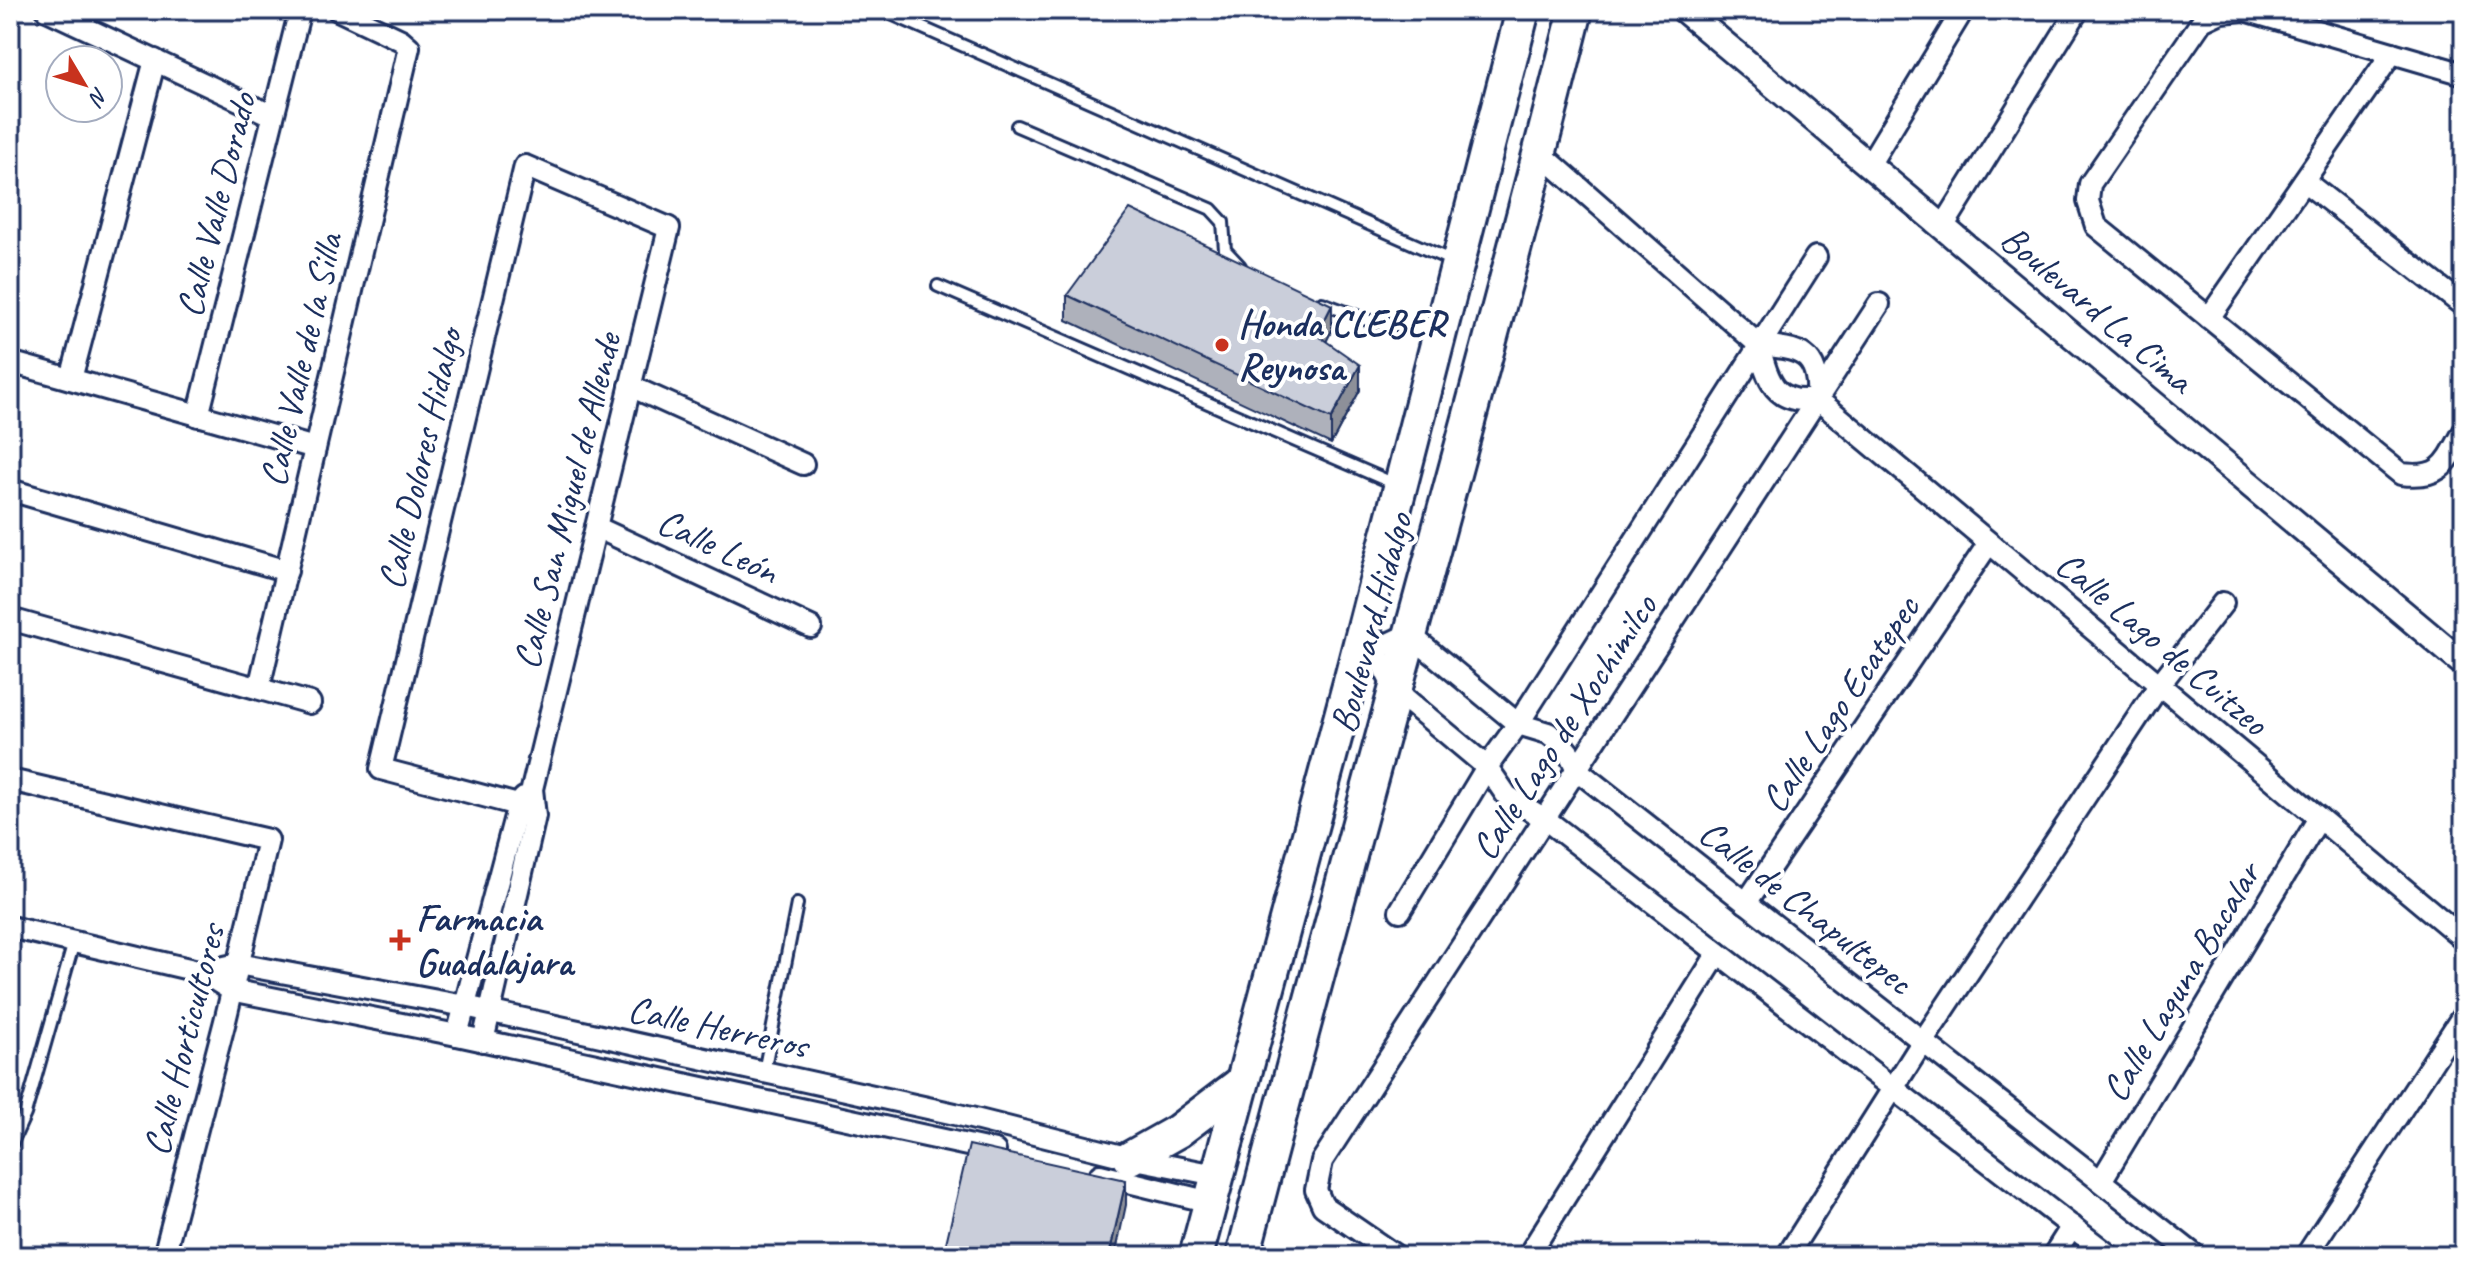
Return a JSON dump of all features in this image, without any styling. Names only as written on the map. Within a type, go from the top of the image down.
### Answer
[{"type":"main road","name":"Boulevard Hidalgo","points":[[1196,1256],[1350,682],[1523,10]]},
{"type":"main road","name":"Boulevard Hidalgo","points":[[1243,1256],[1327,932],[1395,690],[1576,10]]},
{"type":"main road","points":[[1379,567],[1390,621],[1412,624]]},
{"type":"main road","points":[[1350,682],[1375,675],[1395,690]]},
{"type":"main road","points":[[1130,1158],[1178,1131],[1240,1084]]},
{"type":"street","points":[[47,10],[273,116]]},
{"type":"street","name":"Calle Valle Dorado","points":[[198,416],[300,10]]},
{"type":"street","name":"Calle Valle de la Silla","points":[[259,688],[409,47],[401,40],[338,10]]},
{"type":"street","points":[[1869,165],[1963,10]]},
{"type":"street","points":[[1943,227],[2078,10]]},
{"type":"street","points":[[2464,74],[2245,10],[2221,12],[2202,21],[2090,184],[2088,201],[2096,226],[2401,474],[2425,477],[2446,463],[2464,431]]},
{"type":"street","name":"Boulevard La Cima","points":[[1693,13],[1869,165],[2464,664]]},
{"type":"street","points":[[2209,318],[2392,53]]},
{"type":"street","points":[[71,379],[155,60]]},
{"type":"street","points":[[1540,153],[1759,345],[1766,373],[1775,388],[1788,399],[1801,402],[1817,399],[1819,377],[1804,355],[1791,348],[1759,345]]},
{"type":"street","name":"Calle San Miguel de Allende","points":[[525,166],[669,228],[526,810]]},
{"type":"street","name":"Calle Dolores Hidalgo","points":[[525,166],[381,769],[526,810]]},
{"type":"street","points":[[2304,181],[2464,306]]},
{"type":"street","name":"Calle Lago de Xochimilco","points":[[1400,911],[1487,767],[1518,724],[1816,257]]},
{"type":"street","name":"Calle Lago de Xochimilco","points":[[1396,1256],[1323,1206],[1316,1190],[1322,1161],[1879,304]]},
{"type":"street","points":[[10,362],[315,448]]},
{"type":"street","points":[[630,386],[803,464]]},
{"type":"street","name":"Calle Lago de Cuitzeo","points":[[1817,399],[2464,939]]},
{"type":"street","points":[[10,490],[287,571]]},
{"type":"street","name":"Calle León","points":[[596,527],[811,627]]},
{"type":"street","name":"Calle Lago Ecatepec","points":[[1746,903],[1989,543]]},
{"type":"street","points":[[1379,567],[1375,650],[1395,690],[1487,767],[1507,796],[1545,819],[2110,1256]]},
{"type":"street","points":[[1787,1256],[1923,1041],[2160,684],[2223,603]]},
{"type":"street","points":[[10,619],[310,703]]},
{"type":"street","points":[[1350,682],[1375,650],[1412,624]]},
{"type":"street","name":"Calle de Chapultepec","points":[[1412,624],[1518,724],[1548,733],[1561,743],[1577,770],[2196,1256]]},
{"type":"street","name":"Calle Horticultores","points":[[10,780],[268,840],[164,1256]]},
{"type":"street","points":[[457,1035],[489,916],[526,810]]},
{"type":"street","points":[[483,1041],[510,921],[526,810]]},
{"type":"street","name":"Calle Laguna Bacalar","points":[[2101,1181],[2319,818]]},
{"type":"street","points":[[489,916],[510,921]]},
{"type":"street","name":"Calle Herreros","points":[[10,927],[202,972],[231,990],[457,1035],[1008,1154]]},
{"type":"street","points":[[1528,1256],[1718,953]]},
{"type":"street","name":"Calle Herreros","points":[[202,972],[238,964],[490,1011],[955,1114],[1130,1158],[1213,1189]]},
{"type":"street","points":[[2306,1256],[2464,1014]]},
{"type":"street","points":[[595,1065],[603,1036]]},
{"type":"street","points":[[1083,1171],[1213,1189]]},
{"type":"street","points":[[2053,1256],[2072,1226]]},
{"type":"lane","points":[[882,10],[1458,263]]},
{"type":"lane","points":[[1017,126],[1211,209],[1223,222],[1225,250],[1250,276]]},
{"type":"lane","points":[[938,286],[1400,486]]},
{"type":"lane","points":[[1316,301],[1370,321],[1440,331]]},
{"type":"lane","points":[[764,1072],[797,904]]},
{"type":"lane","points":[[10,1147],[25,1114],[74,942]]},
{"type":"building","name":"Honda CLEBER Reynosa","points":[[1130,209],[1332,305],[1317,335],[1360,365],[1331,419],[1067,295]]},
{"type":"building","points":[[969,1145],[1126,1180],[1109,1256],[943,1256]]},
{"type":"place","name":"Honda CLEBER Reynosa","points":[[1222,345]]},
{"type":"place","name":"Farmacia Guadalajara","points":[[400,940]]}]
